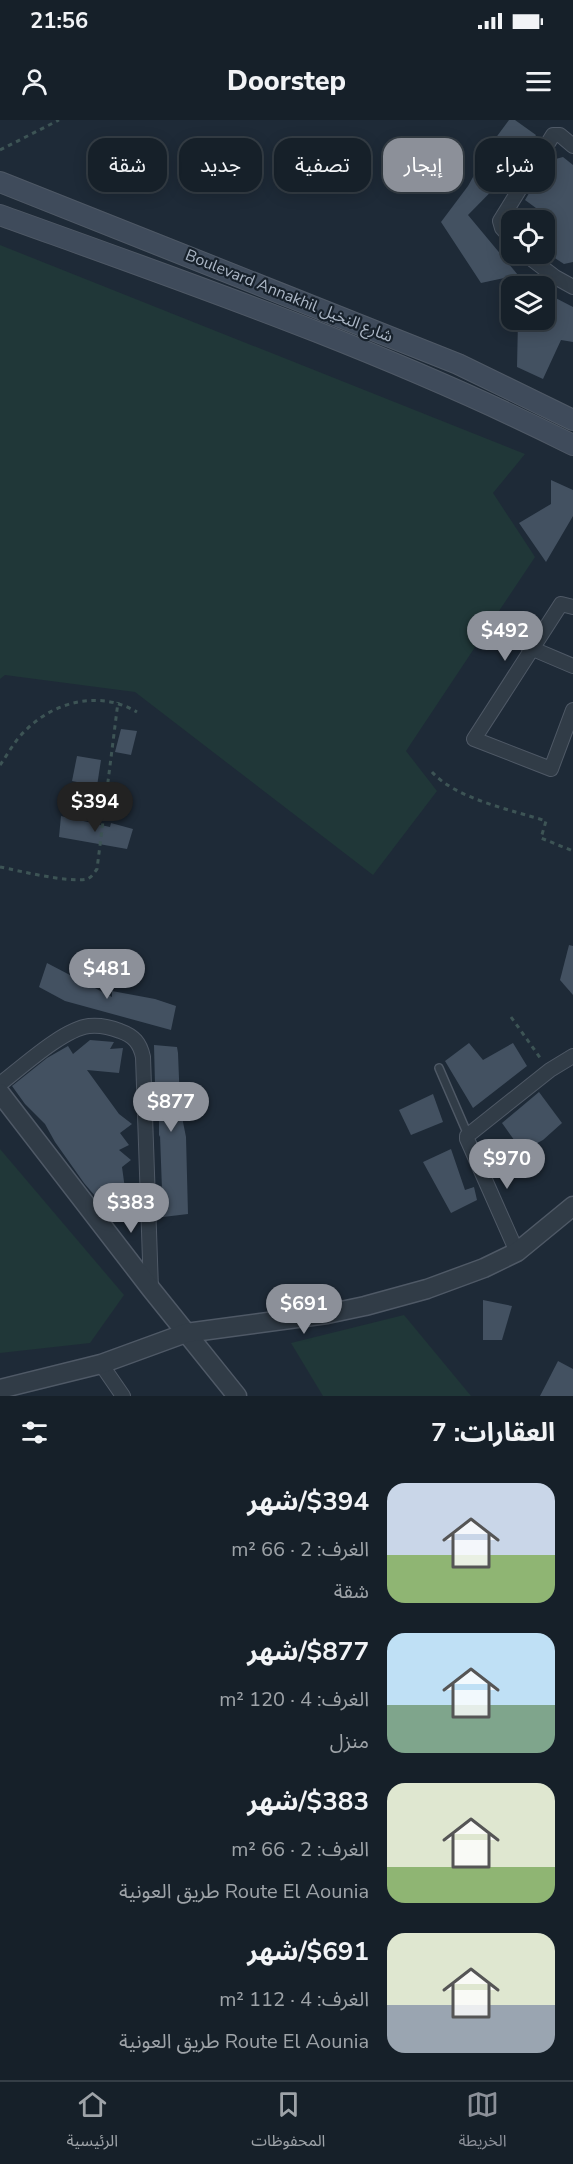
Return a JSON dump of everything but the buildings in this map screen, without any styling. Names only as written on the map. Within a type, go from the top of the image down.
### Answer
[{"type":"main road","name":"Boulevard Annakhil شارع النخيل","points":[[0,182],[458,364],[573,420]]},
{"type":"main road","name":"Boulevard Annakhil شارع النخيل","points":[[0,215],[278,315],[358,347],[445,384],[573,445]]},
{"type":"street","points":[[507,210],[553,135],[560,135],[573,146]]},
{"type":"street","points":[[538,264],[555,277],[573,286]]},
{"type":"street","points":[[573,607],[561,604],[474,737],[475,741],[550,769],[573,710]]},
{"type":"street","points":[[501,628],[533,649],[573,666]]},
{"type":"street","points":[[0,1084],[49,1046],[87,1026],[117,1029],[130,1034],[136,1040],[143,1057],[151,1289]]},
{"type":"street","points":[[517,1252],[467,1139],[468,1135],[550,1070],[573,1056]]},
{"type":"street","points":[[0,1093],[151,1289],[237,1396]]},
{"type":"street","points":[[0,1389],[101,1364],[186,1333],[327,1314],[427,1289],[484,1268],[517,1252],[573,1206]]},
{"type":"street","points":[[101,1364],[123,1396]]},
{"type":"lane","points":[[439,1068],[468,1135]]},
{"type":"path","points":[[0,150],[59,120]]},
{"type":"path","points":[[0,765],[23,732],[38,718],[78,700],[118,702],[137,712]]},
{"type":"path","points":[[0,867],[69,878],[87,879],[93,875],[96,869],[118,702]]},
{"type":"path","points":[[432,772],[441,782],[473,797],[546,821],[541,838],[573,851]]},
{"type":"path","points":[[511,1017],[550,1070]]},
{"type":"green space","points":[[0,245],[525,454],[493,493],[535,557],[406,751],[437,791],[373,875],[135,692],[5,675],[0,679]]},
{"type":"green space","points":[[0,1149],[124,1295],[90,1343],[0,1353]]},
{"type":"green space","points":[[404,1315],[471,1396],[323,1396],[291,1343]]}]
